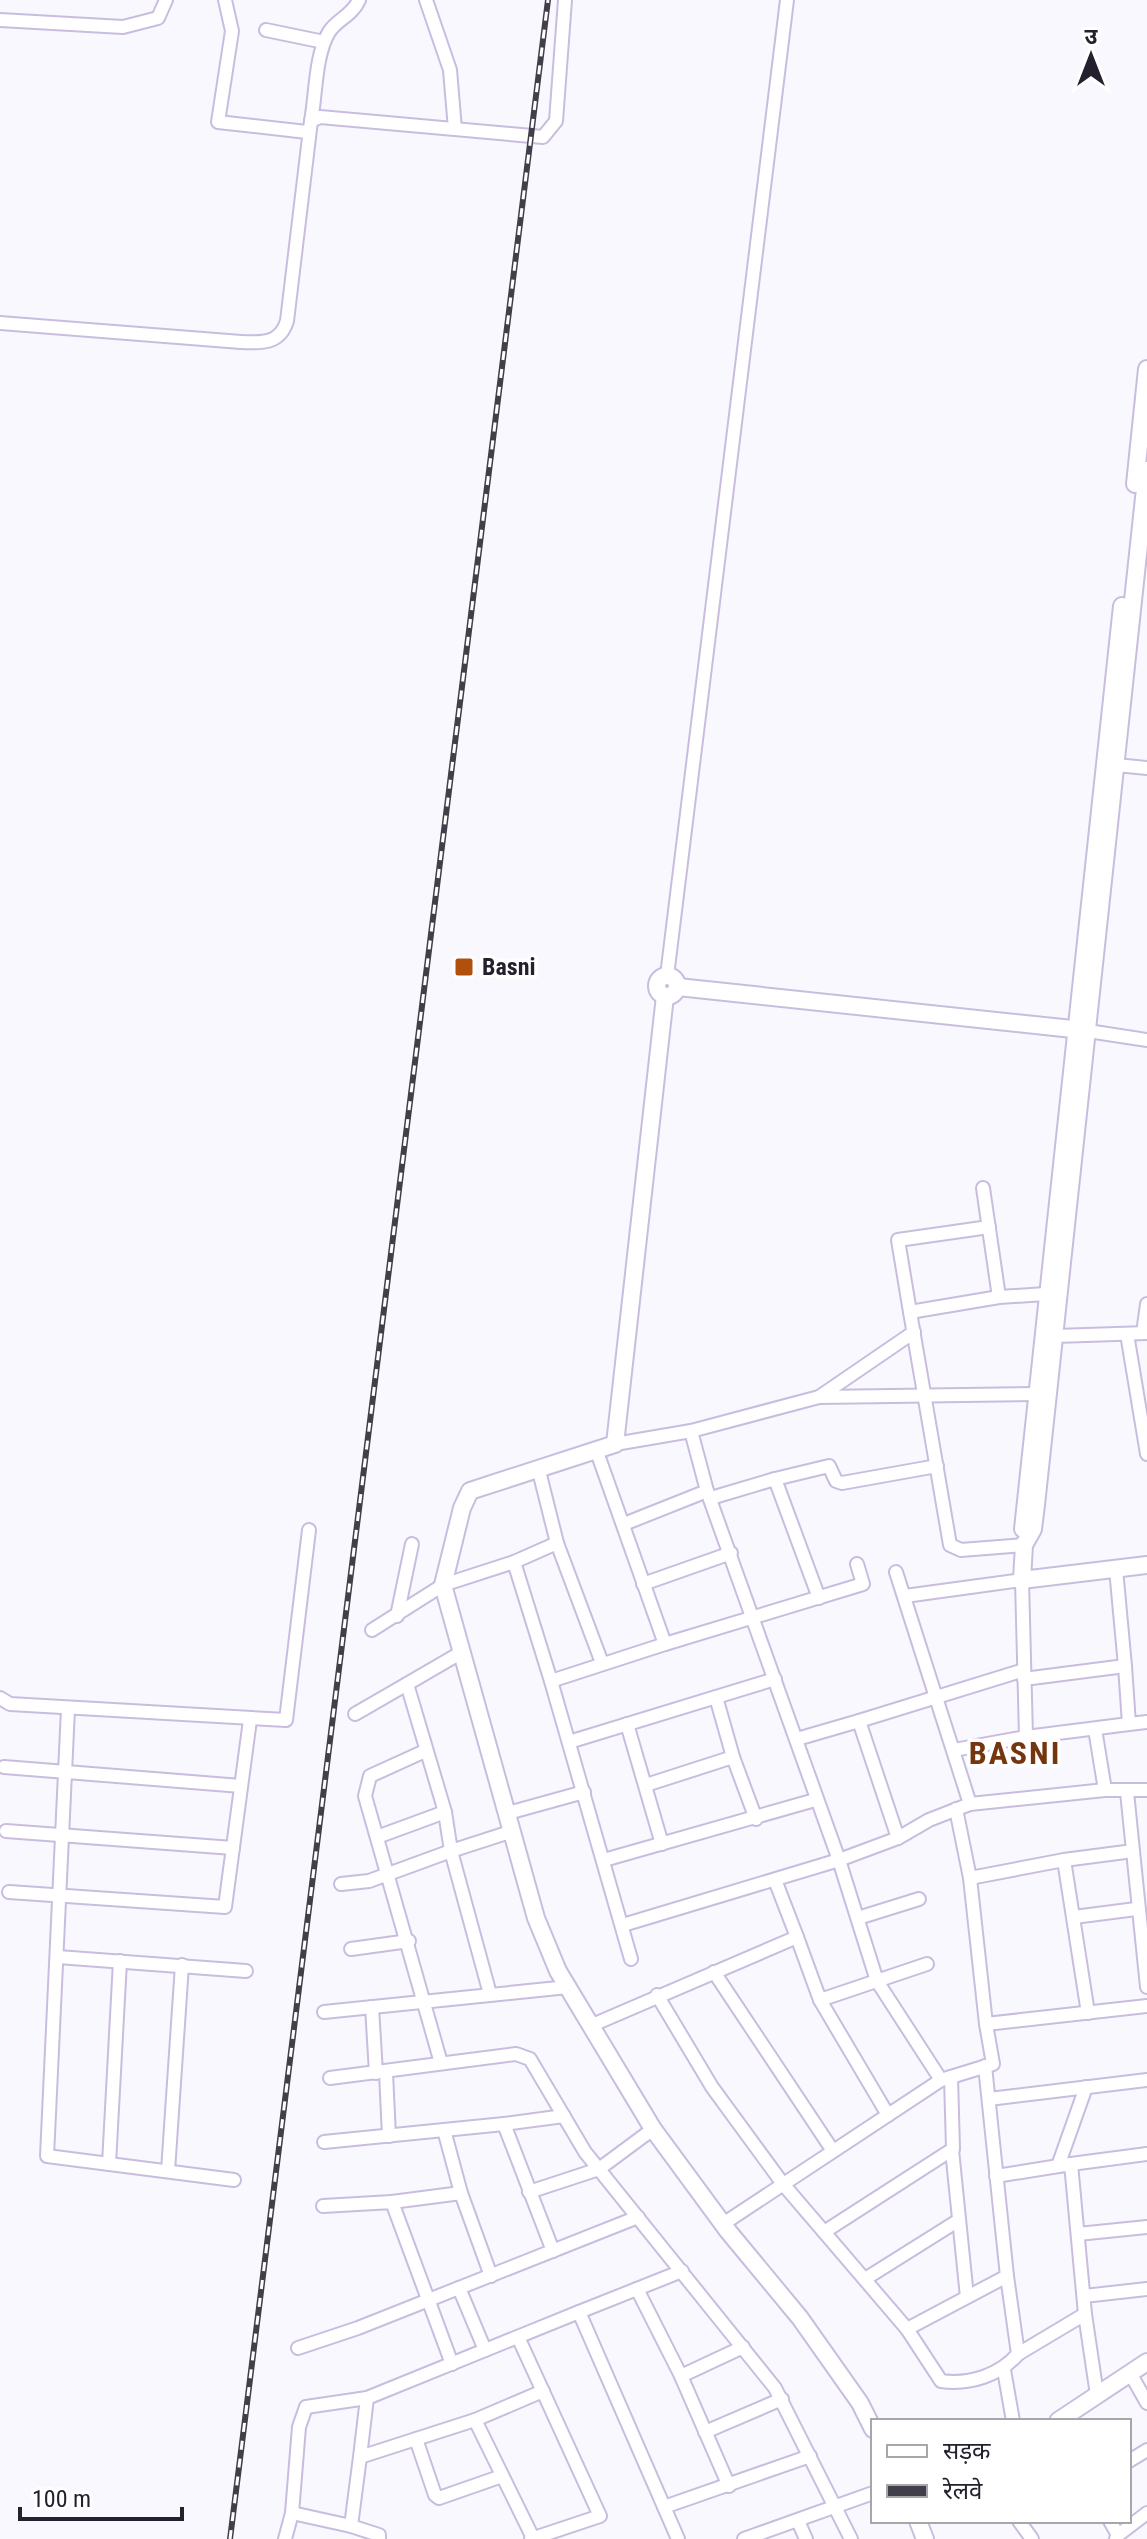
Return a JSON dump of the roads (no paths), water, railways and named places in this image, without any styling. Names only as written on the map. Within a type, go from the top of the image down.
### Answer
[{"type":"street","points":[[0,20],[123,27],[158,18],[166,0]]},
{"type":"street","points":[[225,0],[232,31],[218,122],[309,126],[320,117],[532,138],[543,137],[555,126],[565,0]]},
{"type":"street","points":[[0,323],[241,342],[275,340],[283,333],[287,321],[309,126],[324,42],[330,29],[354,12],[359,0]]},
{"type":"street","points":[[426,0],[450,70],[455,129]]},
{"type":"street","points":[[615,1444],[787,0]]},
{"type":"street","points":[[266,30],[324,42]]},
{"type":"street","points":[[1025,1542],[1033,1529],[1055,1336],[1081,1030],[1106,805],[1147,369]]},
{"type":"street","points":[[1106,805],[1116,765],[1143,547],[1147,470]]},
{"type":"street","points":[[1116,765],[1147,768]]},
{"type":"street","points":[[670,986],[1081,1030],[1147,1040]]},
{"type":"street","points":[[1026,1737],[1022,1580],[1025,1542],[1022,1527],[1046,1294],[1081,1030]]},
{"type":"street","points":[[983,1188],[999,1297]]},
{"type":"street","points":[[989,1227],[898,1240],[950,1545],[954,1550],[1025,1542]]},
{"type":"street","points":[[910,1312],[999,1297],[1046,1294]]},
{"type":"street","points":[[1055,1336],[1145,1333],[1147,1304]]},
{"type":"street","points":[[819,1397],[914,1332]]},
{"type":"street","points":[[1127,1334],[1144,1420],[1147,1454]]},
{"type":"street","points":[[871,2425],[860,2403],[800,2318],[723,2224],[653,2129],[568,1987],[536,1918],[443,1585],[462,1508],[470,1491],[615,1444],[691,1431],[819,1397],[925,1398],[982,1393],[1036,1394]]},
{"type":"street","points":[[691,1431],[709,1494],[797,1739],[815,1800],[839,1860],[877,1981],[946,2078],[967,2297]]},
{"type":"street","points":[[597,1452],[665,1644]]},
{"type":"street","points":[[624,1524],[709,1494],[829,1466],[836,1481],[842,1483],[937,1466]]},
{"type":"street","points":[[539,1471],[557,1543],[602,1663]]},
{"type":"street","points":[[775,1479],[819,1598]]},
{"type":"street","points":[[0,1698],[10,1704],[68,1709],[286,1720],[309,1530]]},
{"type":"street","points":[[372,1630],[443,1585],[514,1562],[557,1543]]},
{"type":"street","points":[[397,1616],[412,1544]]},
{"type":"street","points":[[643,1584],[731,1553]]},
{"type":"street","points":[[514,1562],[631,1959]]},
{"type":"street","points":[[551,1681],[863,1584],[857,1564]]},
{"type":"street","points":[[905,1596],[1147,1565]]},
{"type":"street","points":[[1116,1569],[1129,1724]]},
{"type":"street","points":[[896,1572],[970,1804]]},
{"type":"street","points":[[355,1714],[462,1652]]},
{"type":"street","points":[[797,1739],[935,1697],[1024,1675],[1125,1666]]},
{"type":"street","points":[[569,1742],[775,1679]]},
{"type":"street","points":[[407,1684],[445,1812],[451,1851],[490,1994]]},
{"type":"street","points":[[716,1697],[733,1757],[756,1819]]},
{"type":"street","points":[[68,1709],[47,2156],[234,2180]]},
{"type":"street","points":[[9,1892],[225,1907],[250,1720]]},
{"type":"street","points":[[859,1721],[898,1838]]},
{"type":"street","points":[[954,1750],[1026,1737],[1147,1722]]},
{"type":"street","points":[[627,1724],[662,1844]]},
{"type":"street","points":[[1095,1729],[1105,1790]]},
{"type":"street","points":[[425,1751],[370,1776],[365,1796],[409,1941],[441,2063]]},
{"type":"street","points":[[646,1785],[733,1757]]},
{"type":"street","points":[[4,1767],[241,1786]]},
{"type":"street","points":[[623,1925],[839,1860],[898,1838],[970,1804],[1105,1790],[1147,1790]]},
{"type":"street","points":[[508,1813],[584,1792]]},
{"type":"street","points":[[1127,1792],[1136,1909],[1147,1987]]},
{"type":"street","points":[[604,1860],[815,1800]]},
{"type":"street","points":[[723,2224],[946,2078],[993,2064],[970,1878],[956,1809]]},
{"type":"street","points":[[377,1837],[445,1812]]},
{"type":"street","points":[[6,1831],[233,1848]]},
{"type":"street","points":[[341,1884],[369,1881],[388,1871],[513,1831]]},
{"type":"street","points":[[970,1878],[1133,1851]]},
{"type":"street","points":[[1064,1860],[1088,2013]]},
{"type":"street","points":[[775,1880],[820,2000],[888,2115]]},
{"type":"street","points":[[858,1918],[919,1899]]},
{"type":"street","points":[[1074,1917],[1136,1909]]},
{"type":"street","points":[[590,2026],[797,1937]]},
{"type":"street","points":[[351,1949],[409,1941]]},
{"type":"street","points":[[58,1957],[246,1971]]},
{"type":"street","points":[[109,2164],[120,1961]]},
{"type":"street","points":[[820,2000],[927,1964]]},
{"type":"street","points":[[168,2171],[182,1965]]},
{"type":"street","points":[[714,1972],[833,2151]]},
{"type":"street","points":[[324,2012],[568,1987]]},
{"type":"street","points":[[657,1995],[712,2087],[783,2184],[907,2329],[941,2381],[972,2380],[1004,2370],[1018,2354],[1085,2314]]},
{"type":"street","points":[[986,2024],[1147,2006]]},
{"type":"street","points":[[372,2007],[389,2136]]},
{"type":"street","points":[[330,2078],[516,2054],[526,2057],[599,2169],[782,2399],[851,2539]]},
{"type":"street","points":[[985,2066],[1018,2354]]},
{"type":"street","points":[[989,2099],[1147,2080]]},
{"type":"street","points":[[1086,2087],[1065,2165],[1078,2234],[1085,2314],[1097,2395]]},
{"type":"street","points":[[324,2142],[564,2116]]},
{"type":"street","points":[[504,2124],[553,2251]]},
{"type":"street","points":[[529,2192],[599,2169],[653,2129]]},
{"type":"street","points":[[444,2130],[461,2193],[491,2276]]},
{"type":"street","points":[[824,2232],[952,2150]]},
{"type":"street","points":[[996,2176],[1147,2154]]},
{"type":"street","points":[[323,2206],[392,2202],[461,2193]]},
{"type":"street","points":[[392,2202],[452,2364]]},
{"type":"street","points":[[298,2348],[427,2301],[638,2217]]},
{"type":"street","points":[[865,2279],[959,2220]]},
{"type":"street","points":[[1078,2234],[1147,2227]]},
{"type":"street","points":[[285,2539],[292,2513],[295,2456],[306,2407],[367,2398],[682,2271]]},
{"type":"street","points":[[907,2329],[1007,2276]]},
{"type":"street","points":[[459,2288],[485,2350]]},
{"type":"street","points":[[637,2289],[681,2376],[729,2486]]},
{"type":"street","points":[[1084,2296],[1147,2289]]},
{"type":"street","points":[[579,2312],[678,2539]]},
{"type":"street","points":[[475,2420],[532,2539],[600,2516],[518,2337]]},
{"type":"street","points":[[681,2376],[743,2347]]},
{"type":"street","points":[[1061,2419],[1147,2362]]},
{"type":"street","points":[[1004,2370],[1013,2419]]},
{"type":"street","points":[[1130,2373],[1147,2403]]},
{"type":"street","points":[[360,2457],[475,2420],[543,2391]]},
{"type":"street","points":[[351,2526],[367,2398]]},
{"type":"street","points":[[705,2432],[782,2399]]},
{"type":"street","points":[[416,2439],[435,2495],[439,2498],[502,2476]]},
{"type":"street","points":[[664,2507],[810,2456]]},
{"type":"street","points":[[751,2538],[871,2494]]},
{"type":"street","points":[[292,2513],[351,2526],[379,2535],[379,2539]]},
{"type":"street","points":[[1117,2537],[1147,2513]]},
{"type":"street","points":[[798,2521],[806,2539]]},
{"type":"railway","points":[[230,2539],[548,0]]},
{"type":"place","name":"Basni","points":[[464,967]]},
{"type":"district","name":"BASNI","points":[[1015,1753]]}]
